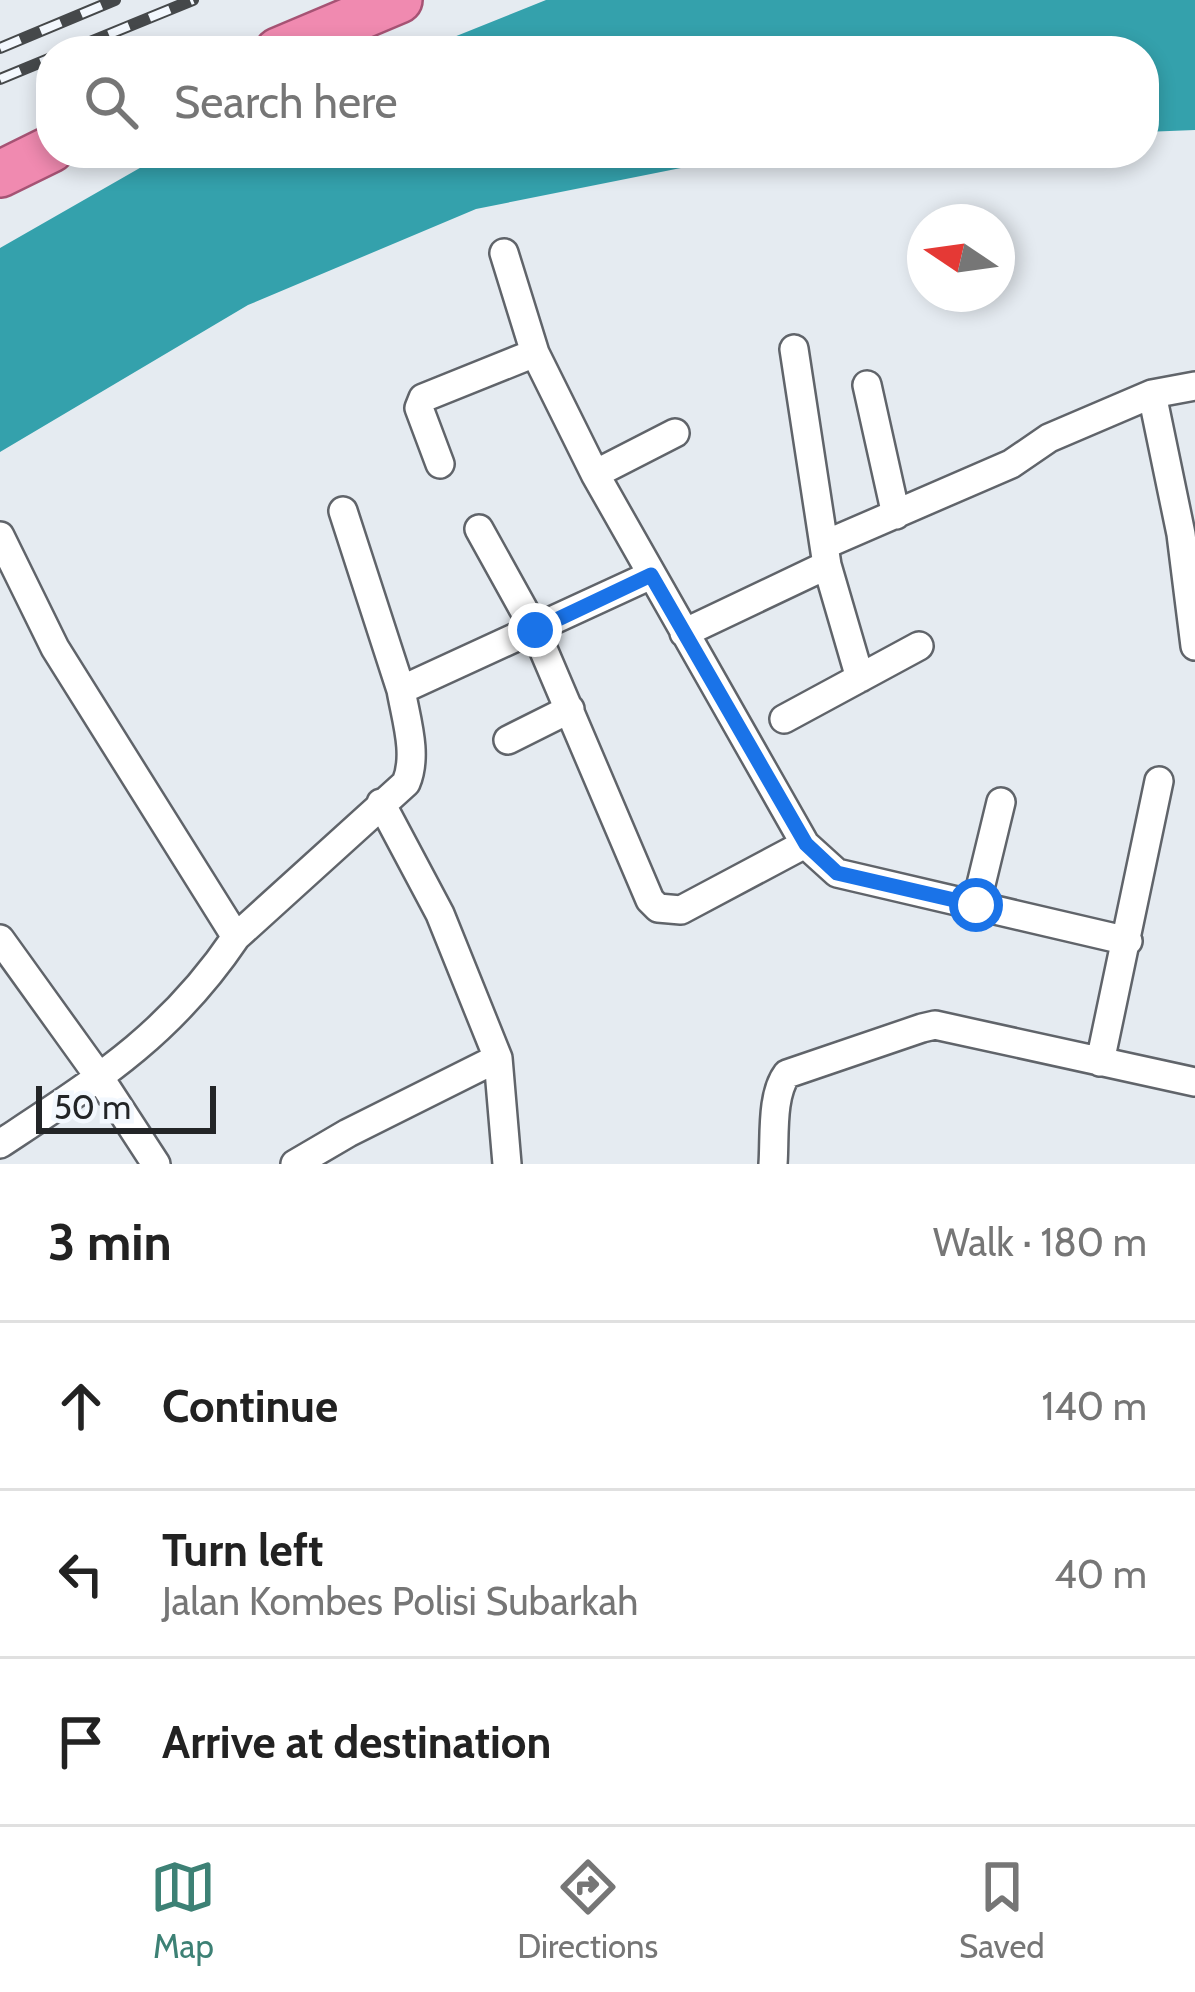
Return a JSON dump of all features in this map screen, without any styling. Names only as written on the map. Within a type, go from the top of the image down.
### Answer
[{"type":"highway","points":[[314,36],[399,0]]},
{"type":"highway","points":[[0,174],[36,156]]},
{"type":"street","points":[[504,253],[536,353],[596,474],[806,844],[837,873],[1128,941]]},
{"type":"street","points":[[794,349],[825,555],[860,678]]},
{"type":"street","points":[[440,464],[419,408],[423,398],[536,353]]},
{"type":"street","points":[[867,386],[896,515]]},
{"type":"street","points":[[684,633],[896,515],[1011,464],[1049,438],[1152,394],[1195,386]]},
{"type":"street","points":[[1152,394],[1181,534],[1195,646]]},
{"type":"street","points":[[596,474],[675,433]]},
{"type":"street","points":[[0,1144],[151,1039],[217,969],[236,937],[406,783],[412,769],[401,690],[343,511]]},
{"type":"street","points":[[479,530],[535,630],[650,900],[658,908],[681,910],[806,844]]},
{"type":"street","points":[[0,536],[55,648],[236,937]]},
{"type":"street","points":[[401,690],[651,575]]},
{"type":"street","points":[[784,719],[919,646]]},
{"type":"street","points":[[508,740],[570,709]]},
{"type":"street","points":[[1100,1062],[1159,781]]},
{"type":"street","points":[[976,905],[1001,802]]},
{"type":"street","points":[[381,803],[440,914],[498,1058],[507,1164]]},
{"type":"street","points":[[0,939],[156,1164]]},
{"type":"street","points":[[773,1164],[778,1096],[787,1074],[935,1025],[1195,1082]]},
{"type":"street","points":[[296,1164],[498,1058]]},
{"type":"water","points":[[546,0],[1195,0],[1195,130],[1159,131],[1159,36],[456,36]]},
{"type":"water","points":[[140,168],[681,168],[476,209],[248,305],[0,452],[0,248]]},
{"type":"railway","points":[[0,48],[115,0]]},
{"type":"railway","points":[[105,36],[193,0]]},
{"type":"railway","points":[[0,79],[36,64]]},
{"type":"route","points":[[535,630],[651,575],[806,844],[837,873],[976,905]]}]
